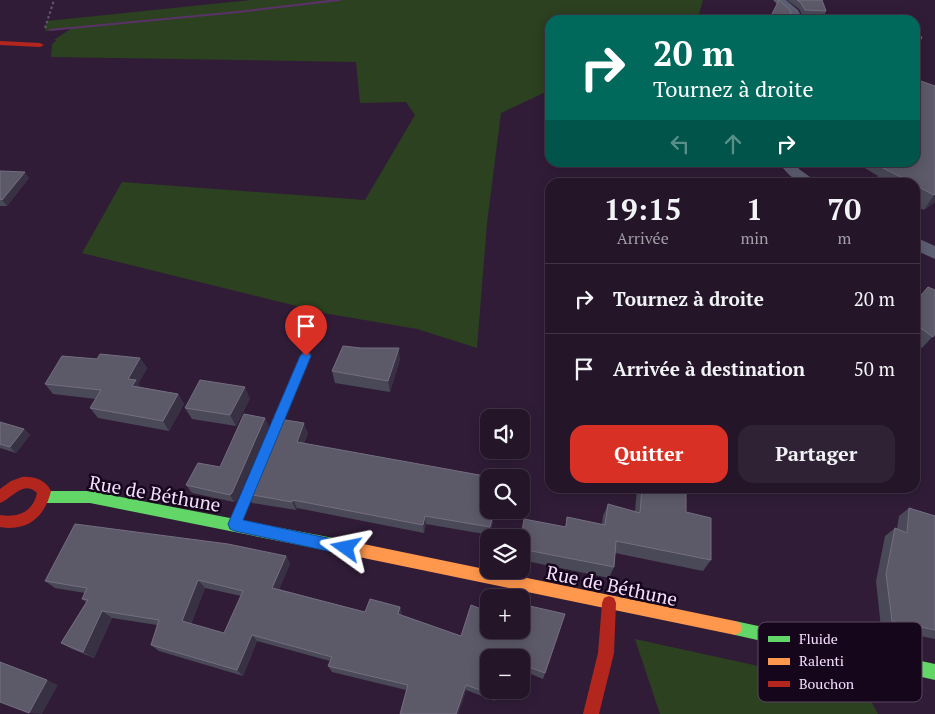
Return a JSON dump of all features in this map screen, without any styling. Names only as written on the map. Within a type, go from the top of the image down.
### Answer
[{"type":"street","points":[[778,0],[795,15]]},
{"type":"street","points":[[0,43],[40,45]]},
{"type":"street","points":[[790,167],[793,172],[803,178]]},
{"type":"street","points":[[920,246],[935,253]]},
{"type":"street","points":[[2,491],[21,482],[29,481],[41,486],[44,491],[42,504],[30,517],[23,522],[2,526]]},
{"type":"street","name":"Rue de Béthune","points":[[44,497],[90,497],[235,524],[758,635]]},
{"type":"street","points":[[591,714],[606,653],[609,603]]},
{"type":"street","name":"Rue de Béthune","points":[[922,669],[935,672]]},
{"type":"lane","points":[[268,444],[306,356]]},
{"type":"lane","points":[[235,524],[257,471]]},
{"type":"path","points":[[45,31],[54,0]]},
{"type":"green space","points":[[251,0],[703,0],[698,15],[545,15],[545,92],[501,113],[487,223],[477,348],[417,329],[329,314],[82,253],[122,182],[365,200],[415,115],[406,102],[360,103],[356,62],[51,57],[52,44],[57,40],[54,40],[72,28],[45,31],[47,21]]},
{"type":"green space","points":[[635,639],[758,666],[758,702],[871,702],[878,714],[660,714]]},
{"type":"building","points":[[779,0],[790,10],[792,15],[772,15]]},
{"type":"building","points":[[797,0],[822,0],[826,11],[805,10]]},
{"type":"building","points":[[920,81],[935,86],[935,194],[920,188],[920,178],[903,178],[883,168],[920,167]]},
{"type":"building","points":[[0,171],[25,172],[2,200],[0,199]]},
{"type":"building","points":[[928,287],[935,290],[935,334],[933,337],[920,328],[920,296]]},
{"type":"building","points":[[343,346],[399,348],[388,381],[332,371]]},
{"type":"building","points":[[100,354],[140,358],[128,379],[136,380],[132,386],[178,394],[163,421],[90,408],[101,390],[45,384],[62,356],[97,359]]},
{"type":"building","points":[[200,380],[245,387],[230,415],[185,408]]},
{"type":"building","points":[[244,414],[265,418],[232,493],[230,495],[186,485],[198,463],[220,467]]},
{"type":"building","points":[[279,419],[304,423],[297,442],[480,475],[480,519],[492,519],[490,527],[425,516],[423,525],[293,500],[292,502],[247,494]]},
{"type":"building","points":[[0,422],[24,429],[10,447],[0,444]]},
{"type":"building","points":[[642,493],[686,493],[686,512],[711,518],[711,560],[616,541],[614,567],[530,551],[530,529],[522,529],[524,519],[566,527],[567,517],[605,525],[608,504],[640,513]]},
{"type":"building","points":[[909,508],[935,516],[935,630],[922,627],[922,622],[892,621],[886,574],[895,528],[907,533]]},
{"type":"building","points":[[75,524],[228,544],[286,556],[272,588],[365,612],[370,599],[400,607],[398,614],[461,636],[471,605],[480,608],[480,639],[530,639],[530,606],[565,614],[545,673],[530,667],[530,649],[480,649],[480,690],[466,685],[456,714],[400,714],[408,685],[328,666],[332,657],[252,635],[237,670],[151,645],[159,620],[102,611],[83,652],[61,643],[88,600],[82,599],[87,588],[45,581]],"holes":[[[198,580],[243,591],[224,633],[182,621]]]},
{"type":"building","points":[[0,662],[47,680],[29,713],[0,702]]},
{"type":"waterway","points":[[50,30],[340,0]]},
{"type":"traffic: fast","points":[[44,497],[90,497],[349,548]]},
{"type":"traffic: fast","points":[[735,628],[758,633]]},
{"type":"traffic: fast","points":[[922,669],[935,672]]},
{"type":"traffic: slow","points":[[349,548],[735,628]]},
{"type":"traffic: jam","points":[[0,43],[40,45]]},
{"type":"traffic: jam","points":[[0,497],[10,488],[27,482],[39,486],[44,491],[39,506],[29,517],[16,522],[0,521]]},
{"type":"traffic: jam","points":[[591,714],[606,653],[609,603]]},
{"type":"route","points":[[306,356],[235,524],[346,548]]}]
